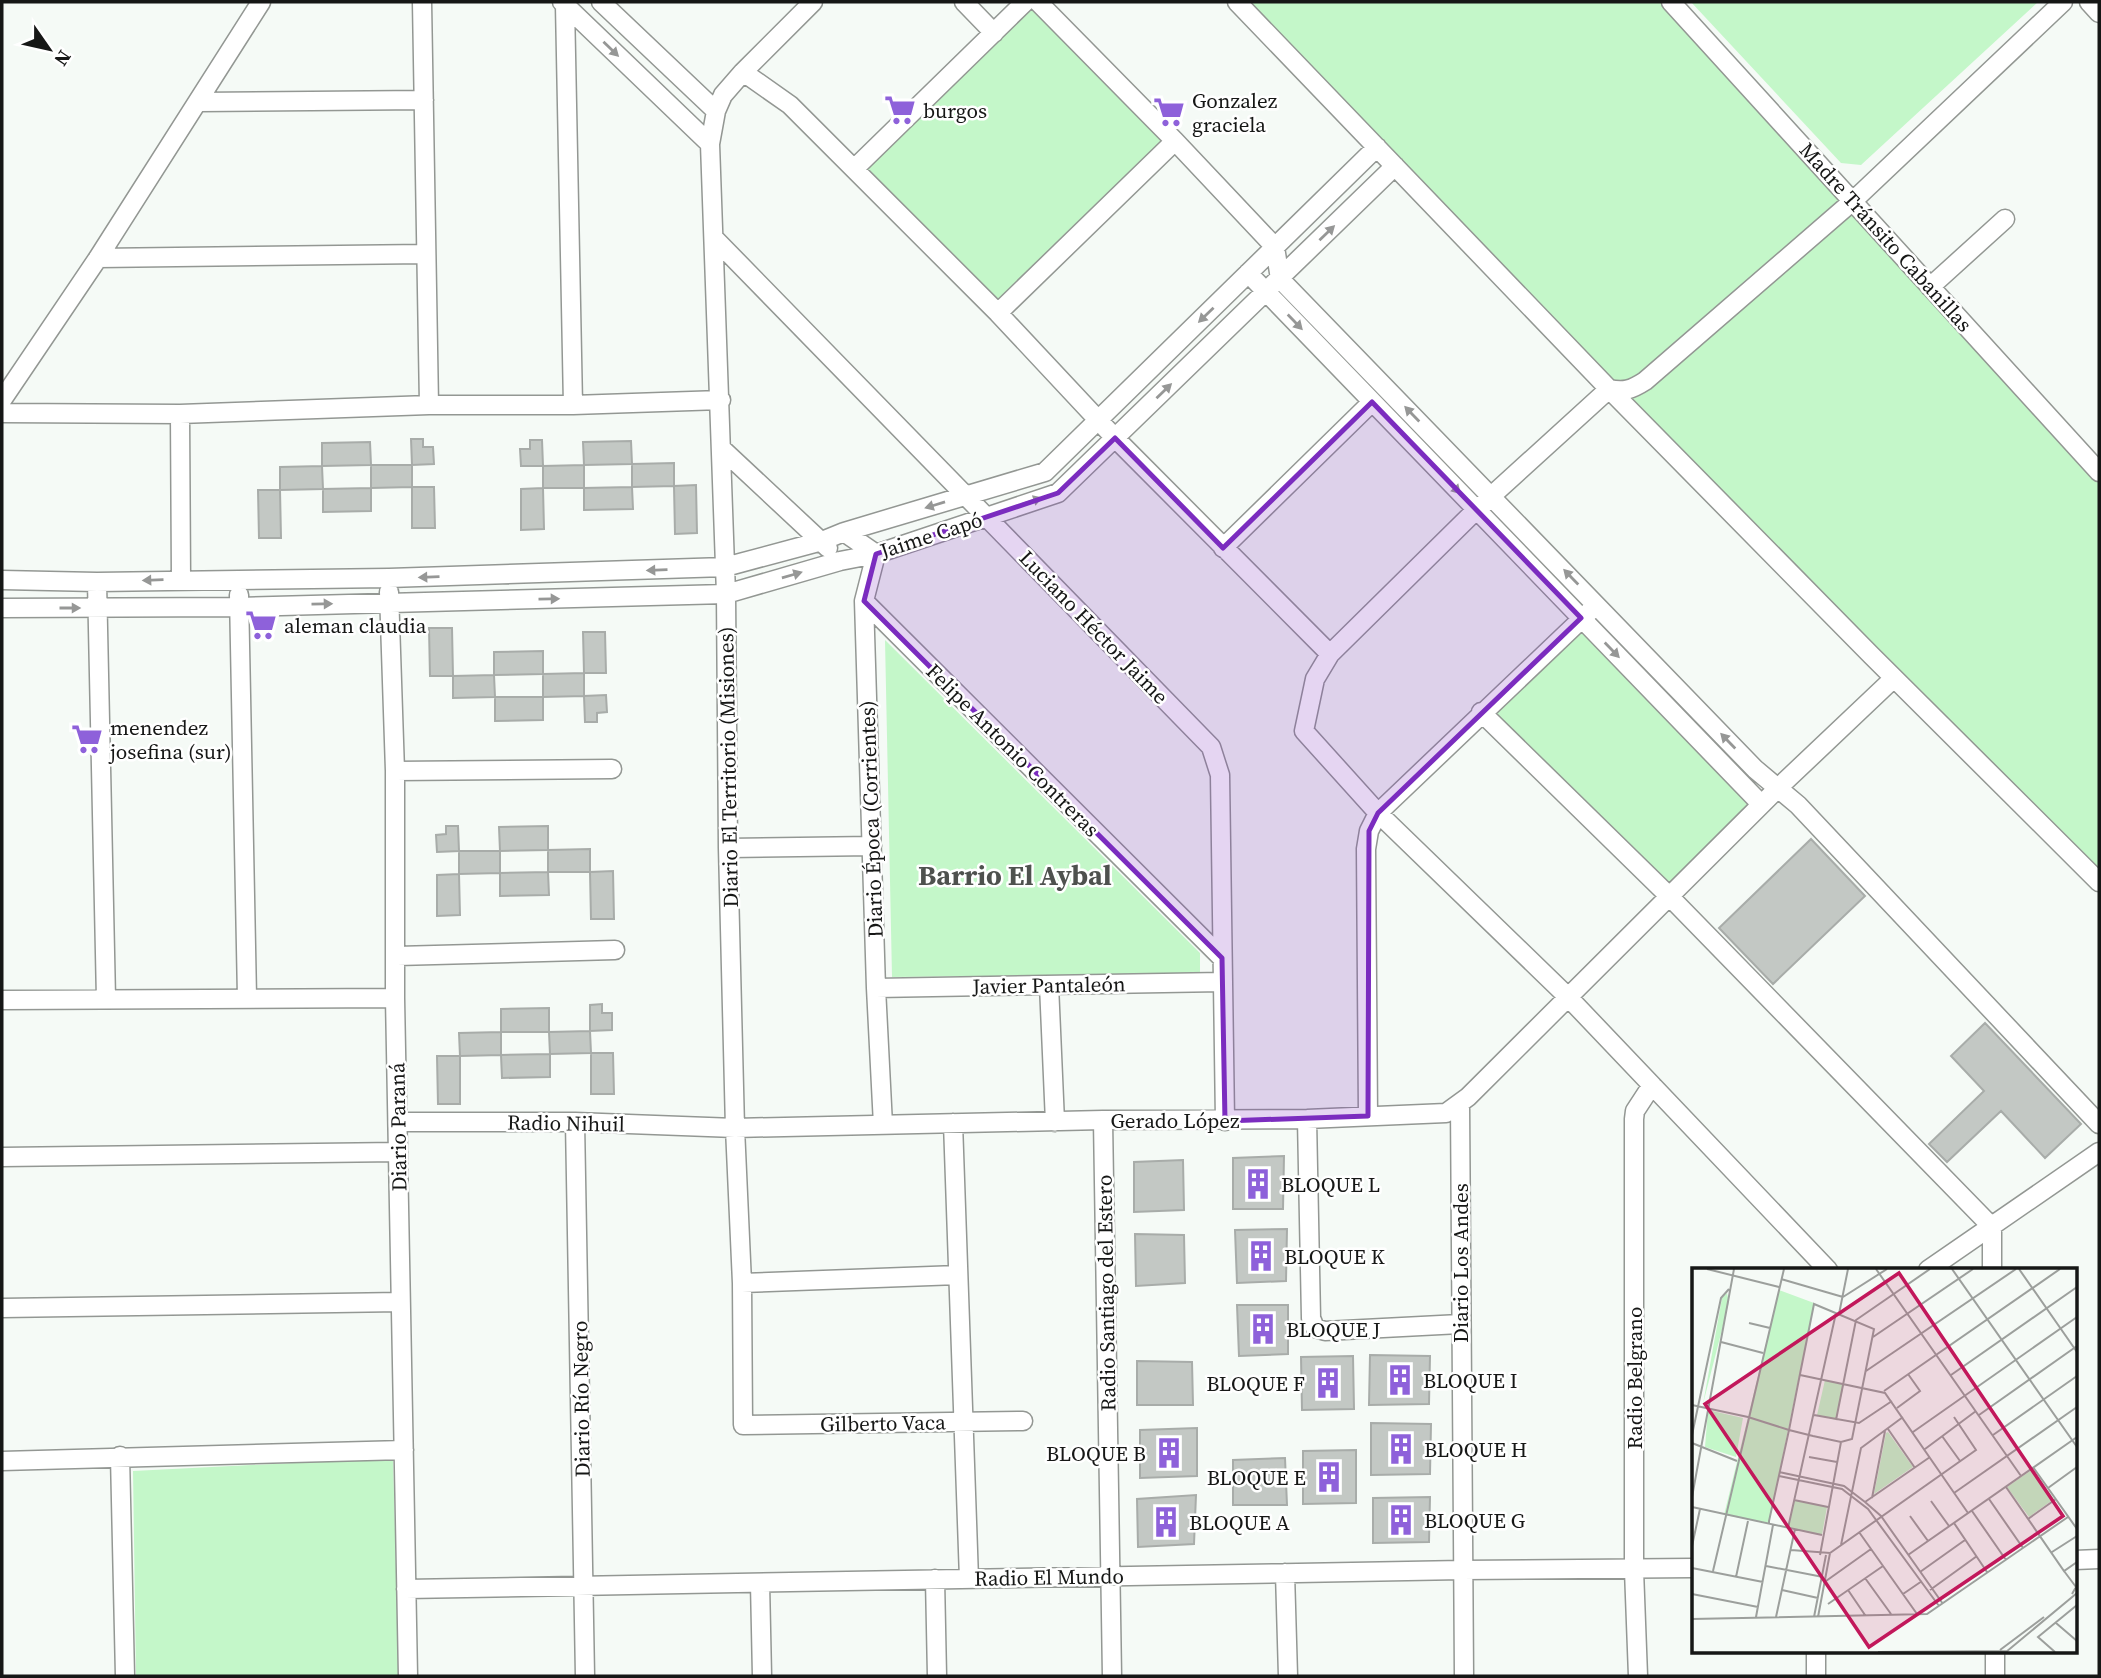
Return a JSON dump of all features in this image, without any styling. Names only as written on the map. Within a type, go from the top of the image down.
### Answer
[{"type":"street","points":[[2,400],[99,258],[261,2]]},
{"type":"street","points":[[422,2],[429,405]]},
{"type":"street","points":[[602,2],[716,111],[723,95],[743,72],[813,2]]},
{"type":"street","points":[[964,2],[994,33]]},
{"type":"street","points":[[854,169],[1025,2]]},
{"type":"street","points":[[1038,2],[1276,247],[1280,279],[1755,769],[1779,787],[2099,1124]]},
{"type":"street","points":[[1237,2],[1609,388],[2099,883]]},
{"type":"street","name":"Madre Tránsito Cabanillas","points":[[1671,2],[1854,200],[1930,287],[2096,463]]},
{"type":"street","points":[[1609,388],[1632,390],[1644,382],[1854,200],[2063,2]]},
{"type":"street","points":[[2089,2],[2099,13]]},
{"type":"street","points":[[564,3],[710,144]]},
{"type":"street","points":[[564,3],[573,405]]},
{"type":"street","points":[[743,72],[790,105],[998,313],[1115,438],[1330,654]]},
{"type":"street","points":[[199,102],[424,100]]},
{"type":"street","name":"Diario El Territorio (Misiones)","points":[[716,111],[710,144],[726,594],[728,848],[742,1283],[743,1425]]},
{"type":"street","points":[[998,313],[1175,141]]},
{"type":"street","name":"Jaime Capó","points":[[2,580],[97,582],[389,578],[725,567],[822,541],[1045,471],[1377,147]]},
{"type":"street","name":"Jaime Capó","points":[[2,608],[240,607],[726,594],[840,561],[876,554],[1058,493],[1395,166]]},
{"type":"street","points":[[1930,287],[2005,219]]},
{"type":"street","name":"Luciano Héctor Jaime","points":[[715,238],[1211,747],[1220,775],[1225,1121]]},
{"type":"street","points":[[99,258],[425,254]]},
{"type":"street","points":[[1248,273],[1761,804]]},
{"type":"street","points":[[1609,388],[1476,510],[1330,654],[1315,679],[1304,731],[1378,813],[1568,997],[1823,1268]]},
{"type":"street","points":[[2,413],[180,414],[429,405],[573,405],[721,400]]},
{"type":"street","points":[[1223,548],[1372,402]]},
{"type":"street","points":[[180,414],[181,579]]},
{"type":"street","points":[[722,450],[822,541],[840,561]]},
{"type":"street","points":[[844,532],[876,554]]},
{"type":"street","name":"Diario Época (Corrientes)","points":[[876,554],[864,601],[883,1125]]},
{"type":"street","name":"Diario Paraná","points":[[389,578],[395,771],[400,1303],[408,1676]]},
{"type":"street","points":[[237,579],[240,607],[247,997]]},
{"type":"street","points":[[97,582],[106,999]]},
{"type":"street","name":"Felipe Antonio Contreras","points":[[864,601],[1222,958]]},
{"type":"street","points":[[1368,1116],[1366,849],[1369,831],[1378,813],[1597,604]]},
{"type":"street","name":"Gerado López","points":[[735,1128],[1103,1120],[1225,1121],[1446,1113],[1460,1103],[1761,804],[1894,678]]},
{"type":"street","points":[[1481,712],[1670,896],[1992,1227],[1992,1268]]},
{"type":"street","points":[[395,771],[612,769]]},
{"type":"street","points":[[728,848],[872,846]]},
{"type":"street","points":[[397,956],[615,950]]},
{"type":"street","name":"Javier Pantaleón","points":[[876,988],[1222,982]]},
{"type":"street","points":[[1049,985],[1055,1122]]},
{"type":"street","points":[[2,1000],[396,998]]},
{"type":"street","name":"Radio Belgrano","points":[[1638,1676],[1634,1570],[1634,1119],[1635,1111],[1652,1085]]},
{"type":"street","name":"Diario Los Andes","points":[[1460,1103],[1464,1676]]},
{"type":"street","points":[[1307,1119],[1311,1318],[1315,1328],[1325,1331],[1461,1324]]},
{"type":"street","name":"Radio Santiago del Estero","points":[[1103,1120],[1112,1676]]},
{"type":"street","name":"Radio Nihuil","points":[[398,1122],[575,1122],[735,1128]]},
{"type":"street","name":"Diario Río Negro","points":[[575,1122],[585,1676]]},
{"type":"street","points":[[953,1123],[969,1579]]},
{"type":"street","points":[[2,1157],[398,1152]]},
{"type":"street","points":[[1931,1268],[2099,1154]]},
{"type":"street","points":[[742,1283],[958,1275]]},
{"type":"street","points":[[2,1308],[400,1303]]},
{"type":"street","name":"Gilberto Vaca","points":[[743,1425],[1023,1421]]},
{"type":"street","points":[[2,1461],[404,1450]]},
{"type":"street","points":[[120,1456],[125,1676]]},
{"type":"street","points":[[2076,1560],[2099,1559]]},
{"type":"street","name":"Radio El Mundo","points":[[406,1589],[1692,1568]]},
{"type":"street","points":[[1286,1573],[1288,1676]]},
{"type":"street","points":[[934,1579],[937,1676]]},
{"type":"street","points":[[760,1583],[762,1676]]},
{"type":"street","points":[[1816,1654],[1816,1676]]},
{"type":"street","points":[[1995,1654],[1995,1676]]},
{"type":"highlighted area","points":[[1372,402],[1581,618],[1378,813],[1369,831],[1368,1116],[1225,1121],[1222,958],[864,601],[876,554],[1058,493],[1115,438],[1223,548]]},
{"type":"green space","points":[[1025,2],[1175,141],[998,312],[856,170]]},
{"type":"green space","points":[[1238,2],[1667,2],[2099,478],[2099,881]]},
{"type":"green space","points":[[1691,2],[2038,2],[1861,165],[1841,163]]},
{"type":"green space","points":[[1581,619],[1760,804],[1664,901],[1481,712]]},
{"type":"green space","points":[[885,640],[1200,953],[1200,974],[892,977]]},
{"type":"green space","points":[[393,1458],[399,1676],[136,1676],[133,1471]]},
{"type":"building","points":[[411,439],[423,439],[423,447],[433,447],[434,464],[412,465]]},
{"type":"building","points":[[530,440],[542,440],[543,466],[521,466],[520,449],[530,449]]},
{"type":"building","points":[[631,441],[632,464],[584,465],[583,442]]},
{"type":"building","points":[[370,442],[371,465],[322,466],[322,443]]},
{"type":"building","points":[[674,463],[674,486],[632,487],[632,464]]},
{"type":"building","points":[[371,465],[412,465],[412,487],[371,488]]},
{"type":"building","points":[[584,465],[584,488],[543,488],[543,466]]},
{"type":"building","points":[[322,466],[323,489],[280,490],[280,467]]},
{"type":"building","points":[[696,485],[697,533],[675,534],[674,486]]},
{"type":"building","points":[[412,487],[434,487],[435,528],[412,528]]},
{"type":"building","points":[[632,487],[633,509],[584,510],[584,488]]},
{"type":"building","points":[[371,488],[371,511],[323,512],[323,489]]},
{"type":"building","points":[[543,488],[544,529],[521,530],[521,489]]},
{"type":"building","points":[[258,490],[280,490],[281,538],[259,538]]},
{"type":"building","points":[[429,628],[452,628],[453,676],[430,676]]},
{"type":"building","points":[[583,632],[605,632],[606,673],[584,673]]},
{"type":"building","points":[[543,651],[543,674],[494,675],[494,652]]},
{"type":"building","points":[[584,673],[584,696],[543,697],[543,674]]},
{"type":"building","points":[[494,675],[495,697],[453,698],[453,676]]},
{"type":"building","points":[[606,695],[607,712],[597,713],[597,722],[585,722],[584,696]]},
{"type":"building","points":[[495,697],[543,697],[543,720],[495,721]]},
{"type":"building","points":[[446,826],[458,826],[459,851],[437,852],[436,835],[446,834]]},
{"type":"building","points":[[548,826],[548,850],[500,851],[499,827]]},
{"type":"building","points":[[1811,839],[1865,896],[1773,984],[1719,928]]},
{"type":"building","points":[[590,849],[590,872],[548,872],[548,850]]},
{"type":"building","points":[[459,851],[500,851],[500,873],[459,874]]},
{"type":"building","points":[[613,871],[614,919],[591,919],[590,872]]},
{"type":"building","points":[[548,872],[549,895],[500,896],[500,873]]},
{"type":"building","points":[[459,874],[460,915],[437,916],[437,875]]},
{"type":"building","points":[[602,1004],[602,1013],[612,1013],[612,1030],[590,1031],[590,1005]]},
{"type":"building","points":[[549,1008],[549,1032],[501,1032],[501,1009]]},
{"type":"building","points":[[1985,1023],[2081,1124],[2045,1158],[2001,1111],[1947,1162],[1929,1144],[1984,1091],[1951,1056]]},
{"type":"building","points":[[590,1031],[591,1053],[550,1054],[549,1032]]},
{"type":"building","points":[[501,1032],[501,1055],[460,1056],[459,1033]]},
{"type":"building","points":[[591,1053],[613,1053],[614,1094],[591,1094]]},
{"type":"building","points":[[550,1054],[550,1077],[502,1078],[501,1055]]},
{"type":"building","points":[[437,1056],[460,1056],[460,1104],[438,1104]]},
{"type":"building","name":"BLOQUE L","points":[[1284,1156],[1283,1209],[1233,1209],[1233,1158]]},
{"type":"building","points":[[1183,1160],[1184,1210],[1134,1212],[1134,1162]]},
{"type":"building","name":"BLOQUE K","points":[[1287,1229],[1286,1281],[1237,1283],[1235,1230]]},
{"type":"building","points":[[1135,1234],[1184,1235],[1185,1283],[1136,1286]]},
{"type":"building","name":"BLOQUE J","points":[[1237,1305],[1288,1305],[1288,1354],[1239,1356]]},
{"type":"building","name":"BLOQUE I","points":[[1370,1355],[1430,1356],[1429,1404],[1369,1405]]},
{"type":"building","name":"BLOQUE F","points":[[1353,1356],[1354,1409],[1302,1410],[1301,1357]]},
{"type":"building","points":[[1137,1361],[1192,1362],[1193,1405],[1137,1405]]},
{"type":"building","name":"BLOQUE H","points":[[1371,1423],[1431,1424],[1430,1474],[1371,1475]]},
{"type":"building","name":"BLOQUE B","points":[[1197,1428],[1197,1476],[1140,1478],[1140,1430]]},
{"type":"building","name":"BLOQUE E","points":[[1356,1450],[1356,1503],[1303,1504],[1303,1451]]},
{"type":"building","points":[[1285,1458],[1287,1505],[1233,1505],[1233,1460]]},
{"type":"building","name":"BLOQUE A","points":[[1196,1495],[1194,1544],[1138,1547],[1137,1499]]},
{"type":"building","name":"BLOQUE G","points":[[1430,1497],[1429,1542],[1373,1543],[1373,1498]]},
{"type":"place","name":"burgos","points":[[900,110]]},
{"type":"place","name":"Gonzalez graciela","points":[[1169,112]]},
{"type":"place","name":"aleman claudia","points":[[261,625]]},
{"type":"place","name":"menendez josefina (sur)","points":[[87,739]]},
{"type":"place","name":"BLOQUE L","points":[[1258,1184]]},
{"type":"place","name":"BLOQUE K","points":[[1261,1256]]},
{"type":"place","name":"BLOQUE J","points":[[1263,1329]]},
{"type":"place","name":"BLOQUE I","points":[[1400,1380]]},
{"type":"place","name":"BLOQUE F","points":[[1328,1383]]},
{"type":"place","name":"BLOQUE H","points":[[1401,1449]]},
{"type":"place","name":"BLOQUE B","points":[[1169,1453]]},
{"type":"place","name":"BLOQUE E","points":[[1329,1477]]},
{"type":"place","name":"BLOQUE G","points":[[1401,1520]]},
{"type":"place","name":"BLOQUE A","points":[[1166,1522]]},
{"type":"district","name":"Barrio El Aybal","points":[[1015,875]]}]
